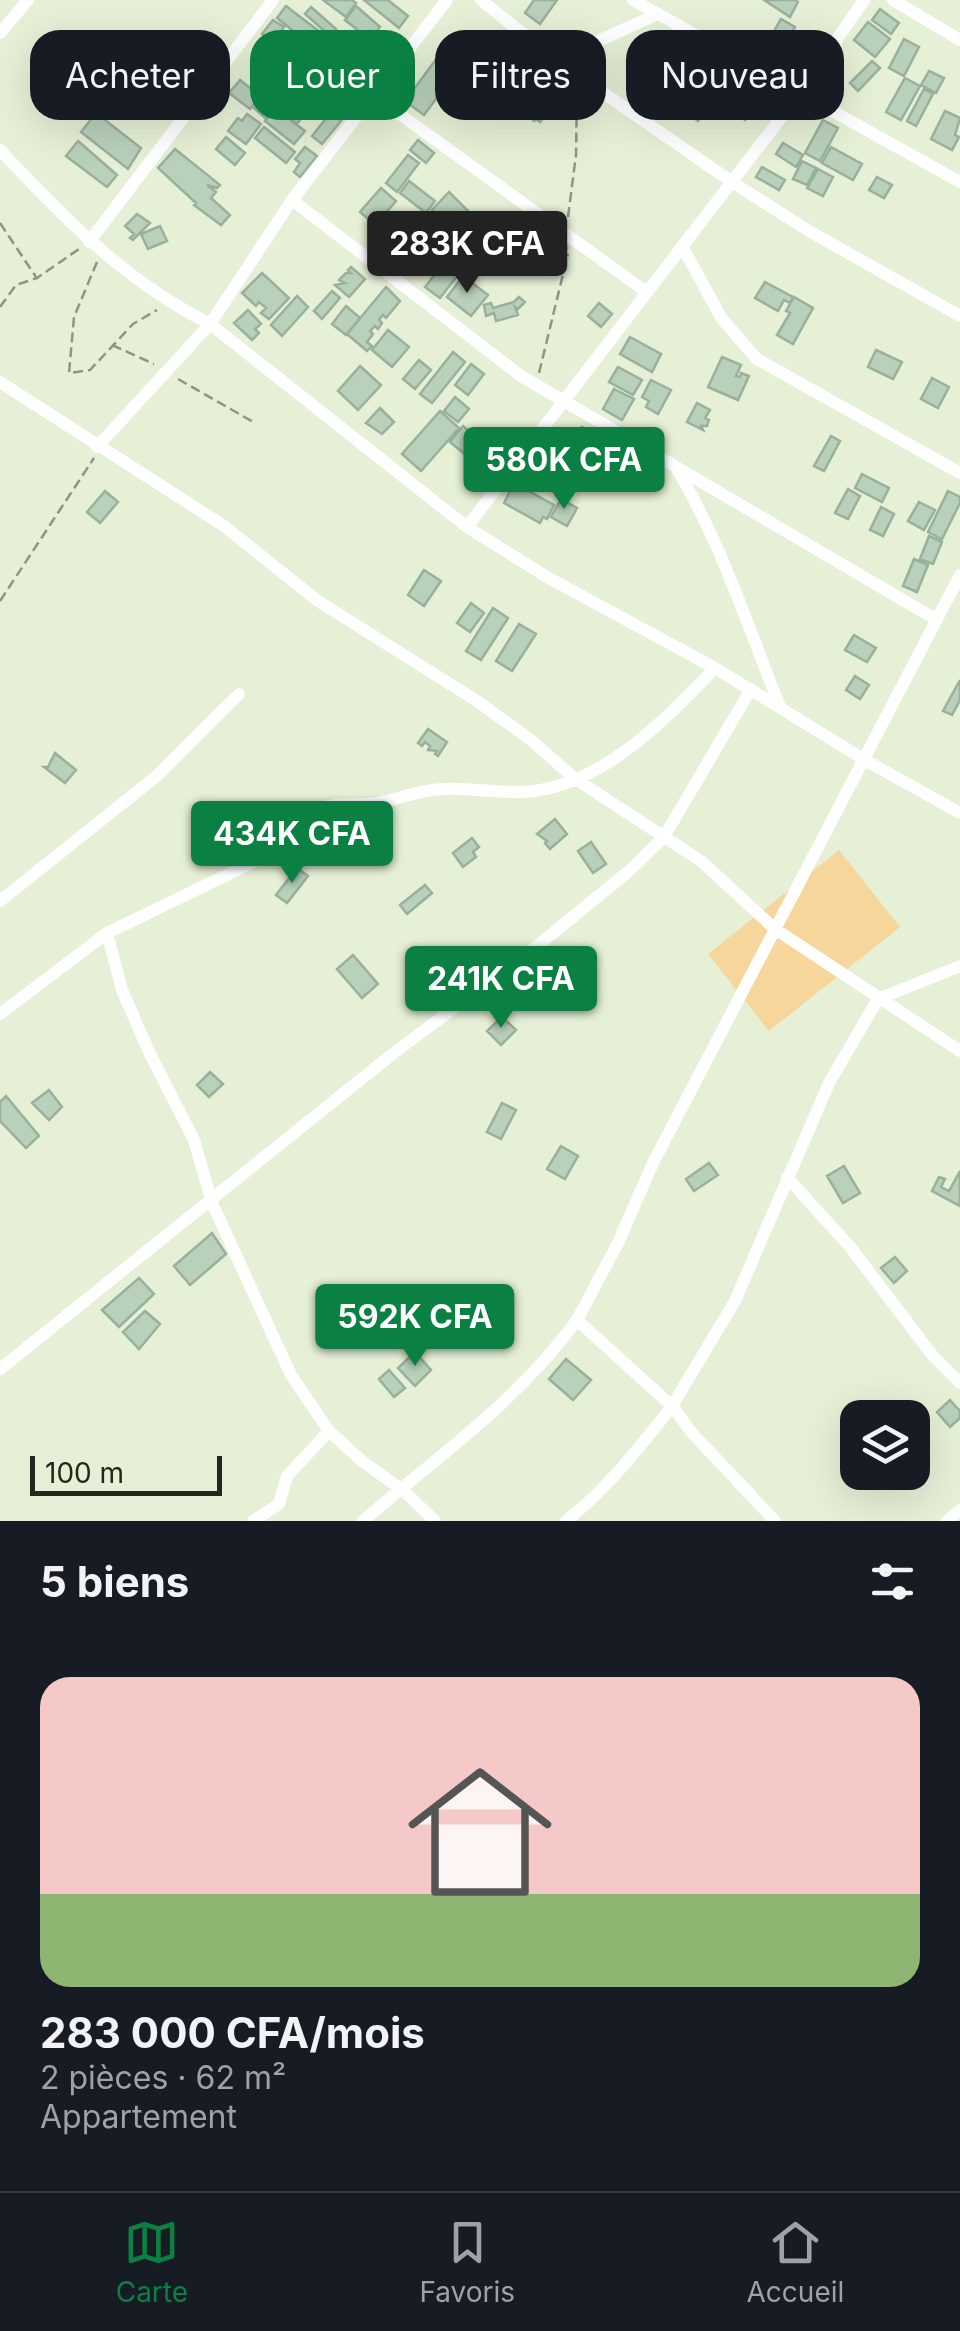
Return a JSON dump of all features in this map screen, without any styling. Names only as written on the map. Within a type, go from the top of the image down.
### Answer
[{"type":"street","points":[[0,33],[28,0]]},
{"type":"street","points":[[89,242],[272,0]]},
{"type":"street","points":[[415,41],[447,0]]},
{"type":"street","points":[[481,0],[518,30]]},
{"type":"street","points":[[633,0],[687,30]]},
{"type":"street","points":[[843,30],[864,0]]},
{"type":"street","points":[[892,0],[960,40]]},
{"type":"street","points":[[606,37],[658,14]]},
{"type":"street","points":[[606,95],[809,231],[960,316]]},
{"type":"street","points":[[844,117],[960,182]]},
{"type":"street","points":[[97,447],[210,324],[292,200],[354,120]]},
{"type":"street","points":[[408,120],[645,291]]},
{"type":"street","points":[[466,527],[779,120]]},
{"type":"street","points":[[0,150],[101,252],[168,303],[210,324],[466,527],[548,577],[716,668],[960,814]]},
{"type":"street","points":[[292,200],[520,376],[937,620]]},
{"type":"street","points":[[682,246],[722,320],[757,359],[960,472]]},
{"type":"street","points":[[0,382],[224,526],[318,601],[476,700],[574,778],[701,861],[775,930],[960,1051]]},
{"type":"street","points":[[674,466],[689,490],[736,596],[780,707]]},
{"type":"street","points":[[363,1521],[514,1395],[578,1320],[653,1163],[960,575]]},
{"type":"street","points":[[0,1014],[107,934],[295,842],[314,814],[329,805],[381,803],[412,791],[445,788],[535,790],[574,778],[640,739],[716,668]]},
{"type":"street","points":[[0,1368],[394,1052],[536,947],[629,871],[664,837],[750,689]]},
{"type":"street","points":[[0,901],[158,776],[239,694]]},
{"type":"street","points":[[107,934],[122,990],[194,1140],[211,1199],[290,1375],[329,1431],[435,1521]]},
{"type":"street","points":[[566,1521],[641,1446],[672,1406],[736,1301],[829,1083],[878,999],[960,966]]},
{"type":"street","points":[[787,1177],[852,1248],[933,1356],[960,1383]]},
{"type":"street","points":[[578,1320],[672,1406],[767,1518]]},
{"type":"street","points":[[253,1521],[280,1504],[287,1476],[329,1431]]},
{"type":"street","points":[[947,1521],[960,1510]]},
{"type":"path","points":[[0,224],[36,278]]},
{"type":"path","points":[[0,308],[16,284],[36,278],[89,242]]},
{"type":"path","points":[[101,252],[74,317],[69,373],[90,370],[134,324],[168,303]]},
{"type":"path","points":[[111,345],[151,361],[255,423]]},
{"type":"path","points":[[0,601],[92,465],[97,447]]},
{"type":"shaded area","points":[[839,850],[900,927],[769,1031],[708,954]]},
{"type":"building","points":[[323,0],[352,0],[356,3],[346,17]]},
{"type":"building","points":[[364,0],[388,0],[408,16],[399,28]]},
{"type":"building","points":[[534,0],[557,0],[540,24],[525,13]]},
{"type":"building","points":[[764,0],[795,0],[798,2],[790,17]]},
{"type":"building","points":[[286,6],[317,30],[292,30],[277,18]]},
{"type":"building","points":[[356,6],[380,27],[358,30],[345,20]]},
{"type":"building","points":[[311,7],[336,29],[323,30],[305,14]]},
{"type":"building","points":[[880,9],[899,23],[891,34],[872,20]]},
{"type":"building","points":[[781,19],[795,27],[793,30],[775,30]]},
{"type":"building","points":[[273,20],[284,27],[282,30],[265,30]]},
{"type":"building","points":[[868,22],[890,39],[875,57],[854,40]]},
{"type":"building","points":[[904,39],[919,47],[904,76],[889,68]]},
{"type":"building","points":[[435,61],[435,100],[424,115],[415,108],[415,88]]},
{"type":"building","points":[[872,61],[880,68],[858,91],[850,83]]},
{"type":"building","points":[[929,71],[944,78],[936,93],[921,85]]},
{"type":"building","points":[[905,78],[920,86],[901,120],[886,112]]},
{"type":"building","points":[[240,80],[250,88],[250,109],[230,94]]},
{"type":"building","points":[[924,89],[933,94],[916,126],[907,121]]},
{"type":"building","points":[[945,111],[960,118],[955,135],[959,137],[952,150],[931,139]]},
{"type":"building","points":[[247,114],[250,120],[261,124],[246,144],[228,131],[238,118],[242,121]]},
{"type":"building","points":[[90,120],[105,120],[141,148],[128,169],[81,132]]},
{"type":"building","points":[[291,120],[305,131],[294,144],[265,121]]},
{"type":"building","points":[[325,120],[341,121],[322,144],[312,136]]},
{"type":"building","points":[[823,120],[838,128],[820,161],[805,153]]},
{"type":"building","points":[[264,127],[295,152],[286,163],[255,138]]},
{"type":"building","points":[[226,137],[245,153],[235,165],[216,149]]},
{"type":"building","points":[[418,140],[434,153],[426,163],[410,150]]},
{"type":"building","points":[[78,141],[117,175],[107,187],[66,156]]},
{"type":"building","points":[[783,143],[803,155],[796,167],[776,154]]},
{"type":"building","points":[[305,147],[317,156],[300,177],[294,172],[300,163],[295,159]]},
{"type":"building","points":[[831,147],[862,164],[853,180],[822,163]]},
{"type":"building","points":[[175,149],[220,185],[207,185],[216,192],[211,198],[230,215],[221,225],[194,205],[158,168]]},
{"type":"building","points":[[408,155],[419,163],[397,192],[386,183]]},
{"type":"building","points":[[802,161],[816,168],[807,185],[793,179]]},
{"type":"building","points":[[762,167],[785,180],[779,190],[756,177]]},
{"type":"building","points":[[818,169],[833,177],[823,196],[807,188]]},
{"type":"building","points":[[877,177],[892,185],[884,198],[869,190]]},
{"type":"building","points":[[409,181],[435,201],[426,213],[400,193]]},
{"type":"building","points":[[381,188],[396,201],[375,225],[360,212]]},
{"type":"building","points":[[449,192],[469,212],[452,230],[432,210]]},
{"type":"building","points":[[137,214],[150,223],[133,240],[130,238],[134,234],[125,226]]},
{"type":"building","points":[[160,226],[167,241],[148,249],[141,234]]},
{"type":"building","points":[[551,235],[567,248],[549,270],[533,257]]},
{"type":"building","points":[[460,242],[475,253],[440,298],[425,287]]},
{"type":"building","points":[[351,267],[365,279],[349,297],[335,285],[345,283],[339,280],[351,273]]},
{"type":"building","points":[[262,273],[289,298],[269,319],[261,313],[266,308],[259,302],[256,306],[242,293]]},
{"type":"building","points":[[463,276],[488,295],[471,316],[447,297]]},
{"type":"building","points":[[765,282],[793,297],[790,303],[784,300],[778,311],[755,298]]},
{"type":"building","points":[[386,287],[400,301],[386,318],[383,315],[379,320],[382,323],[378,329],[375,326],[370,331],[373,334],[367,342],[372,346],[367,351],[347,334]]},
{"type":"building","points":[[332,291],[340,298],[322,319],[314,311]]},
{"type":"building","points":[[297,296],[308,307],[282,336],[271,325]]},
{"type":"building","points":[[519,297],[525,302],[518,309],[515,307],[518,315],[496,321],[494,313],[486,316],[484,305],[491,303],[493,308]]},
{"type":"building","points":[[794,297],[813,308],[793,344],[777,335]]},
{"type":"building","points":[[599,303],[612,314],[601,327],[588,316]]},
{"type":"building","points":[[346,306],[360,318],[346,335],[332,324]]},
{"type":"building","points":[[248,310],[261,324],[252,340],[234,323]]},
{"type":"building","points":[[388,330],[409,347],[392,367],[372,350]]},
{"type":"building","points":[[630,337],[661,354],[652,372],[620,354]]},
{"type":"building","points":[[876,350],[902,362],[893,379],[868,367]]},
{"type":"building","points":[[453,352],[465,362],[432,403],[420,394]]},
{"type":"building","points":[[722,357],[741,365],[736,376],[749,376],[738,400],[708,387]]},
{"type":"building","points":[[419,360],[431,370],[415,389],[403,379]]},
{"type":"building","points":[[471,364],[484,374],[468,395],[455,385]]},
{"type":"building","points":[[360,366],[381,385],[358,410],[338,391]]},
{"type":"building","points":[[618,367],[642,380],[633,395],[609,382]]},
{"type":"building","points":[[932,378],[949,387],[938,408],[921,399]]},
{"type":"building","points":[[651,380],[671,390],[658,414],[646,407],[649,401],[642,397]]},
{"type":"building","points":[[614,389],[634,399],[622,420],[603,409]]},
{"type":"building","points":[[455,397],[469,409],[458,422],[444,411]]},
{"type":"building","points":[[697,403],[710,410],[705,418],[709,420],[707,426],[701,426],[703,430],[687,422]]},
{"type":"building","points":[[380,408],[394,422],[382,434],[366,423]]},
{"type":"building","points":[[440,411],[459,428],[421,471],[402,454]]},
{"type":"building","points":[[463,426],[492,450],[479,466],[450,442]]},
{"type":"building","points":[[582,427],[600,437],[582,470],[564,460]]},
{"type":"building","points":[[831,436],[840,441],[824,471],[814,466]]},
{"type":"building","points":[[862,474],[889,488],[882,502],[855,488]]},
{"type":"building","points":[[514,483],[554,505],[547,519],[543,517],[540,523],[504,503]]},
{"type":"building","points":[[848,489],[860,496],[848,519],[835,513]]},
{"type":"building","points":[[105,491],[118,502],[100,523],[87,512]]},
{"type":"building","points":[[948,491],[960,497],[960,503],[942,539],[928,532]]},
{"type":"building","points":[[561,499],[577,508],[567,526],[551,517]]},
{"type":"building","points":[[919,502],[935,510],[924,530],[908,521]]},
{"type":"building","points":[[881,507],[894,514],[883,536],[870,530]]},
{"type":"building","points":[[929,536],[942,542],[933,564],[920,559]]},
{"type":"building","points":[[914,559],[928,565],[917,592],[903,586]]},
{"type":"building","points":[[424,570],[441,581],[424,606],[408,595]]},
{"type":"building","points":[[471,603],[484,613],[470,632],[457,623]]},
{"type":"building","points":[[493,608],[508,618],[481,660],[466,651]]},
{"type":"building","points":[[519,624],[536,634],[512,671],[496,661]]},
{"type":"building","points":[[854,635],[876,648],[867,662],[845,650]]},
{"type":"building","points":[[855,676],[869,685],[860,699],[846,690]]},
{"type":"building","points":[[960,680],[960,700],[952,715],[943,711]]},
{"type":"building","points":[[428,729],[447,742],[438,756],[437,751],[428,750],[430,746],[425,742],[422,746],[418,743]]},
{"type":"building","points":[[55,753],[76,770],[65,783],[44,767],[48,767]]},
{"type":"building","points":[[555,819],[567,834],[550,849],[537,834]]},
{"type":"building","points":[[472,838],[479,847],[473,852],[476,857],[463,867],[453,853]]},
{"type":"building","points":[[591,842],[606,864],[593,873],[578,851]]},
{"type":"building","points":[[297,868],[308,876],[287,903],[276,895]]},
{"type":"building","points":[[425,885],[432,893],[407,914],[400,905]]},
{"type":"building","points":[[353,955],[378,984],[362,998],[337,969]]},
{"type":"building","points":[[502,1017],[516,1030],[501,1045],[487,1031]]},
{"type":"building","points":[[210,1072],[223,1084],[209,1097],[197,1085]]},
{"type":"building","points":[[49,1090],[62,1107],[49,1120],[32,1103]]},
{"type":"building","points":[[6,1096],[39,1136],[26,1148],[0,1121],[0,1102]]},
{"type":"building","points":[[502,1103],[516,1110],[501,1139],[487,1132]]},
{"type":"building","points":[[561,1146],[578,1156],[565,1179],[547,1169]]},
{"type":"building","points":[[709,1163],[718,1175],[694,1191],[686,1179]]},
{"type":"building","points":[[844,1166],[860,1193],[843,1203],[827,1176]]},
{"type":"building","points":[[960,1171],[960,1206],[932,1191],[939,1177],[945,1179],[941,1187],[949,1191]]},
{"type":"building","points":[[212,1233],[226,1254],[190,1285],[174,1266]]},
{"type":"building","points":[[895,1257],[907,1271],[894,1283],[881,1268]]},
{"type":"building","points":[[139,1278],[154,1294],[119,1327],[102,1310]]},
{"type":"building","points":[[145,1311],[160,1324],[139,1349],[123,1332]]},
{"type":"building","points":[[415,1352],[431,1370],[415,1386],[398,1368]]},
{"type":"building","points":[[566,1359],[591,1380],[573,1400],[549,1379]]},
{"type":"building","points":[[389,1370],[405,1388],[394,1397],[379,1379]]},
{"type":"building","points":[[950,1400],[960,1411],[960,1418],[950,1427],[937,1412]]}]
